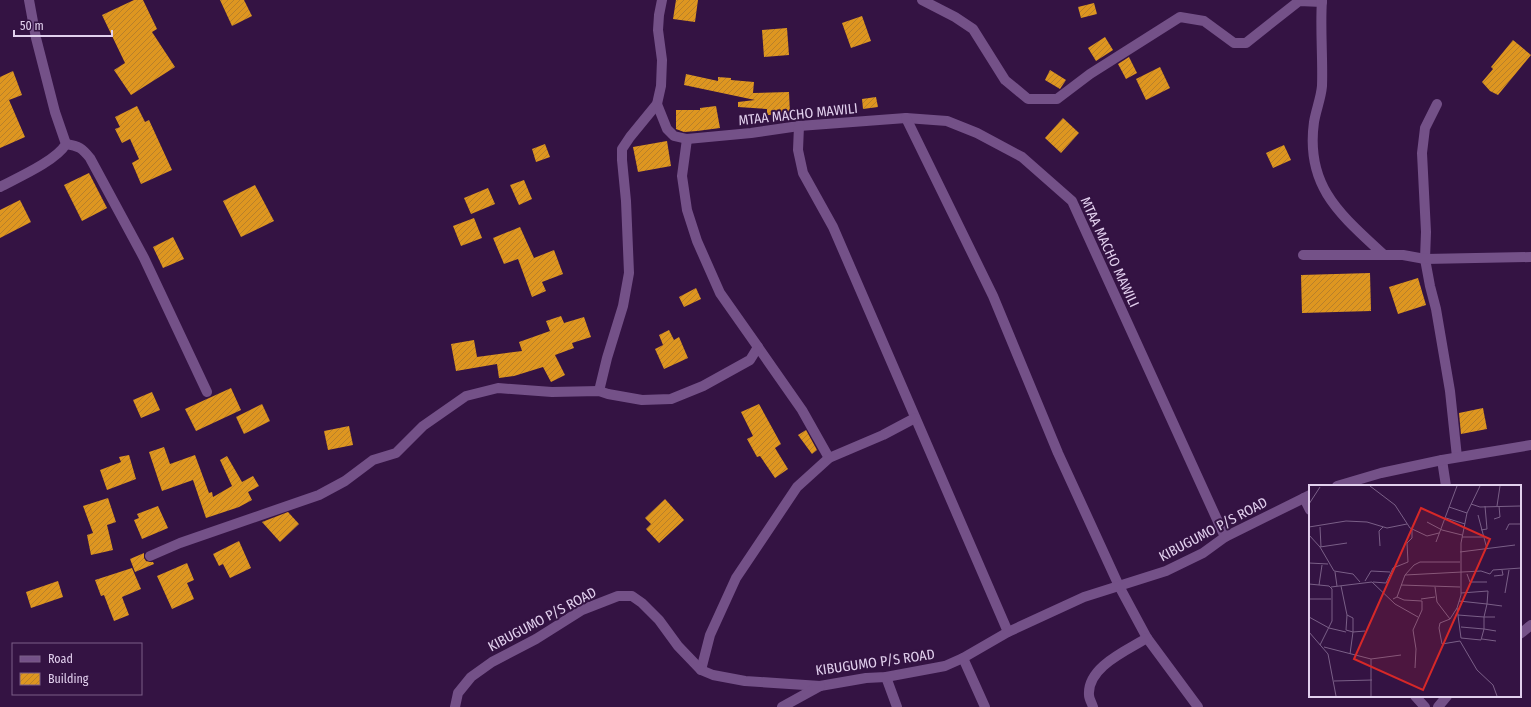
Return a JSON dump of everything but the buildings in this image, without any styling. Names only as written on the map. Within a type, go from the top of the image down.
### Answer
[{"type":"street","points":[[30,0],[36,38],[55,112],[66,144]]},
{"type":"street","points":[[599,391],[607,358],[623,306],[629,272],[622,149],[657,104],[661,86],[662,60],[658,30],[662,0]]},
{"type":"street","points":[[922,0],[955,17],[973,30],[1005,80],[1028,99],[1057,99],[1090,74],[1180,17],[1204,21],[1234,43],[1246,43],[1299,1],[1322,1],[1322,88],[1314,121],[1314,162],[1319,178],[1331,203],[1345,219],[1384,255]]},
{"type":"street","name":"MTAA MACHO MAWILI","points":[[657,104],[667,129],[674,136],[687,139],[751,133],[799,126],[906,118],[947,121],[977,133],[1022,157],[1072,200],[1225,537]]},
{"type":"street","points":[[1437,104],[1425,128],[1422,153],[1426,232],[1425,259],[1436,309],[1450,391],[1457,457]]},
{"type":"street","points":[[906,118],[993,296],[1070,481],[1119,586],[1147,638],[1198,707]]},
{"type":"street","points":[[799,126],[798,150],[803,173],[833,227],[1008,632]]},
{"type":"street","points":[[687,139],[682,176],[687,210],[697,241],[720,293],[802,410],[829,458]]},
{"type":"street","points":[[0,187],[44,163],[62,150],[66,144]]},
{"type":"street","points":[[66,144],[77,146],[84,150],[90,158],[144,258],[207,392]]},
{"type":"street","points":[[1303,255],[1403,255],[1425,259],[1531,257]]},
{"type":"street","points":[[150,556],[180,543],[319,495],[346,481],[373,460],[396,453],[423,426],[466,396],[498,388],[552,392],[599,391],[642,400],[671,399],[703,386],[750,360],[758,347]]},
{"type":"street","points":[[702,670],[710,635],[736,578],[797,487],[829,458],[915,418]]},
{"type":"street","points":[[1340,485],[1381,473],[1442,460],[1531,445]]},
{"type":"street","points":[[1442,460],[1446,485]]},
{"type":"street","name":"KIBUGUMO P/S ROAD","points":[[455,707],[458,693],[471,677],[492,662],[536,639],[582,610],[618,596],[632,596],[642,603],[659,620],[678,646],[702,670],[713,675],[745,681],[820,686],[866,678],[886,677],[945,666],[963,658],[1008,632],[1084,597],[1166,571],[1203,553],[1225,537],[1307,497]]},
{"type":"street","points":[[1521,633],[1531,625]]},
{"type":"street","points":[[1093,707],[1089,696],[1090,681],[1105,663],[1147,638]]},
{"type":"street","points":[[963,658],[985,707]]},
{"type":"street","points":[[886,677],[897,707]]},
{"type":"street","points":[[782,707],[820,686]]},
{"type":"street","points":[[1416,697],[1425,707]]},
{"type":"street","points":[[1438,707],[1446,697]]}]
